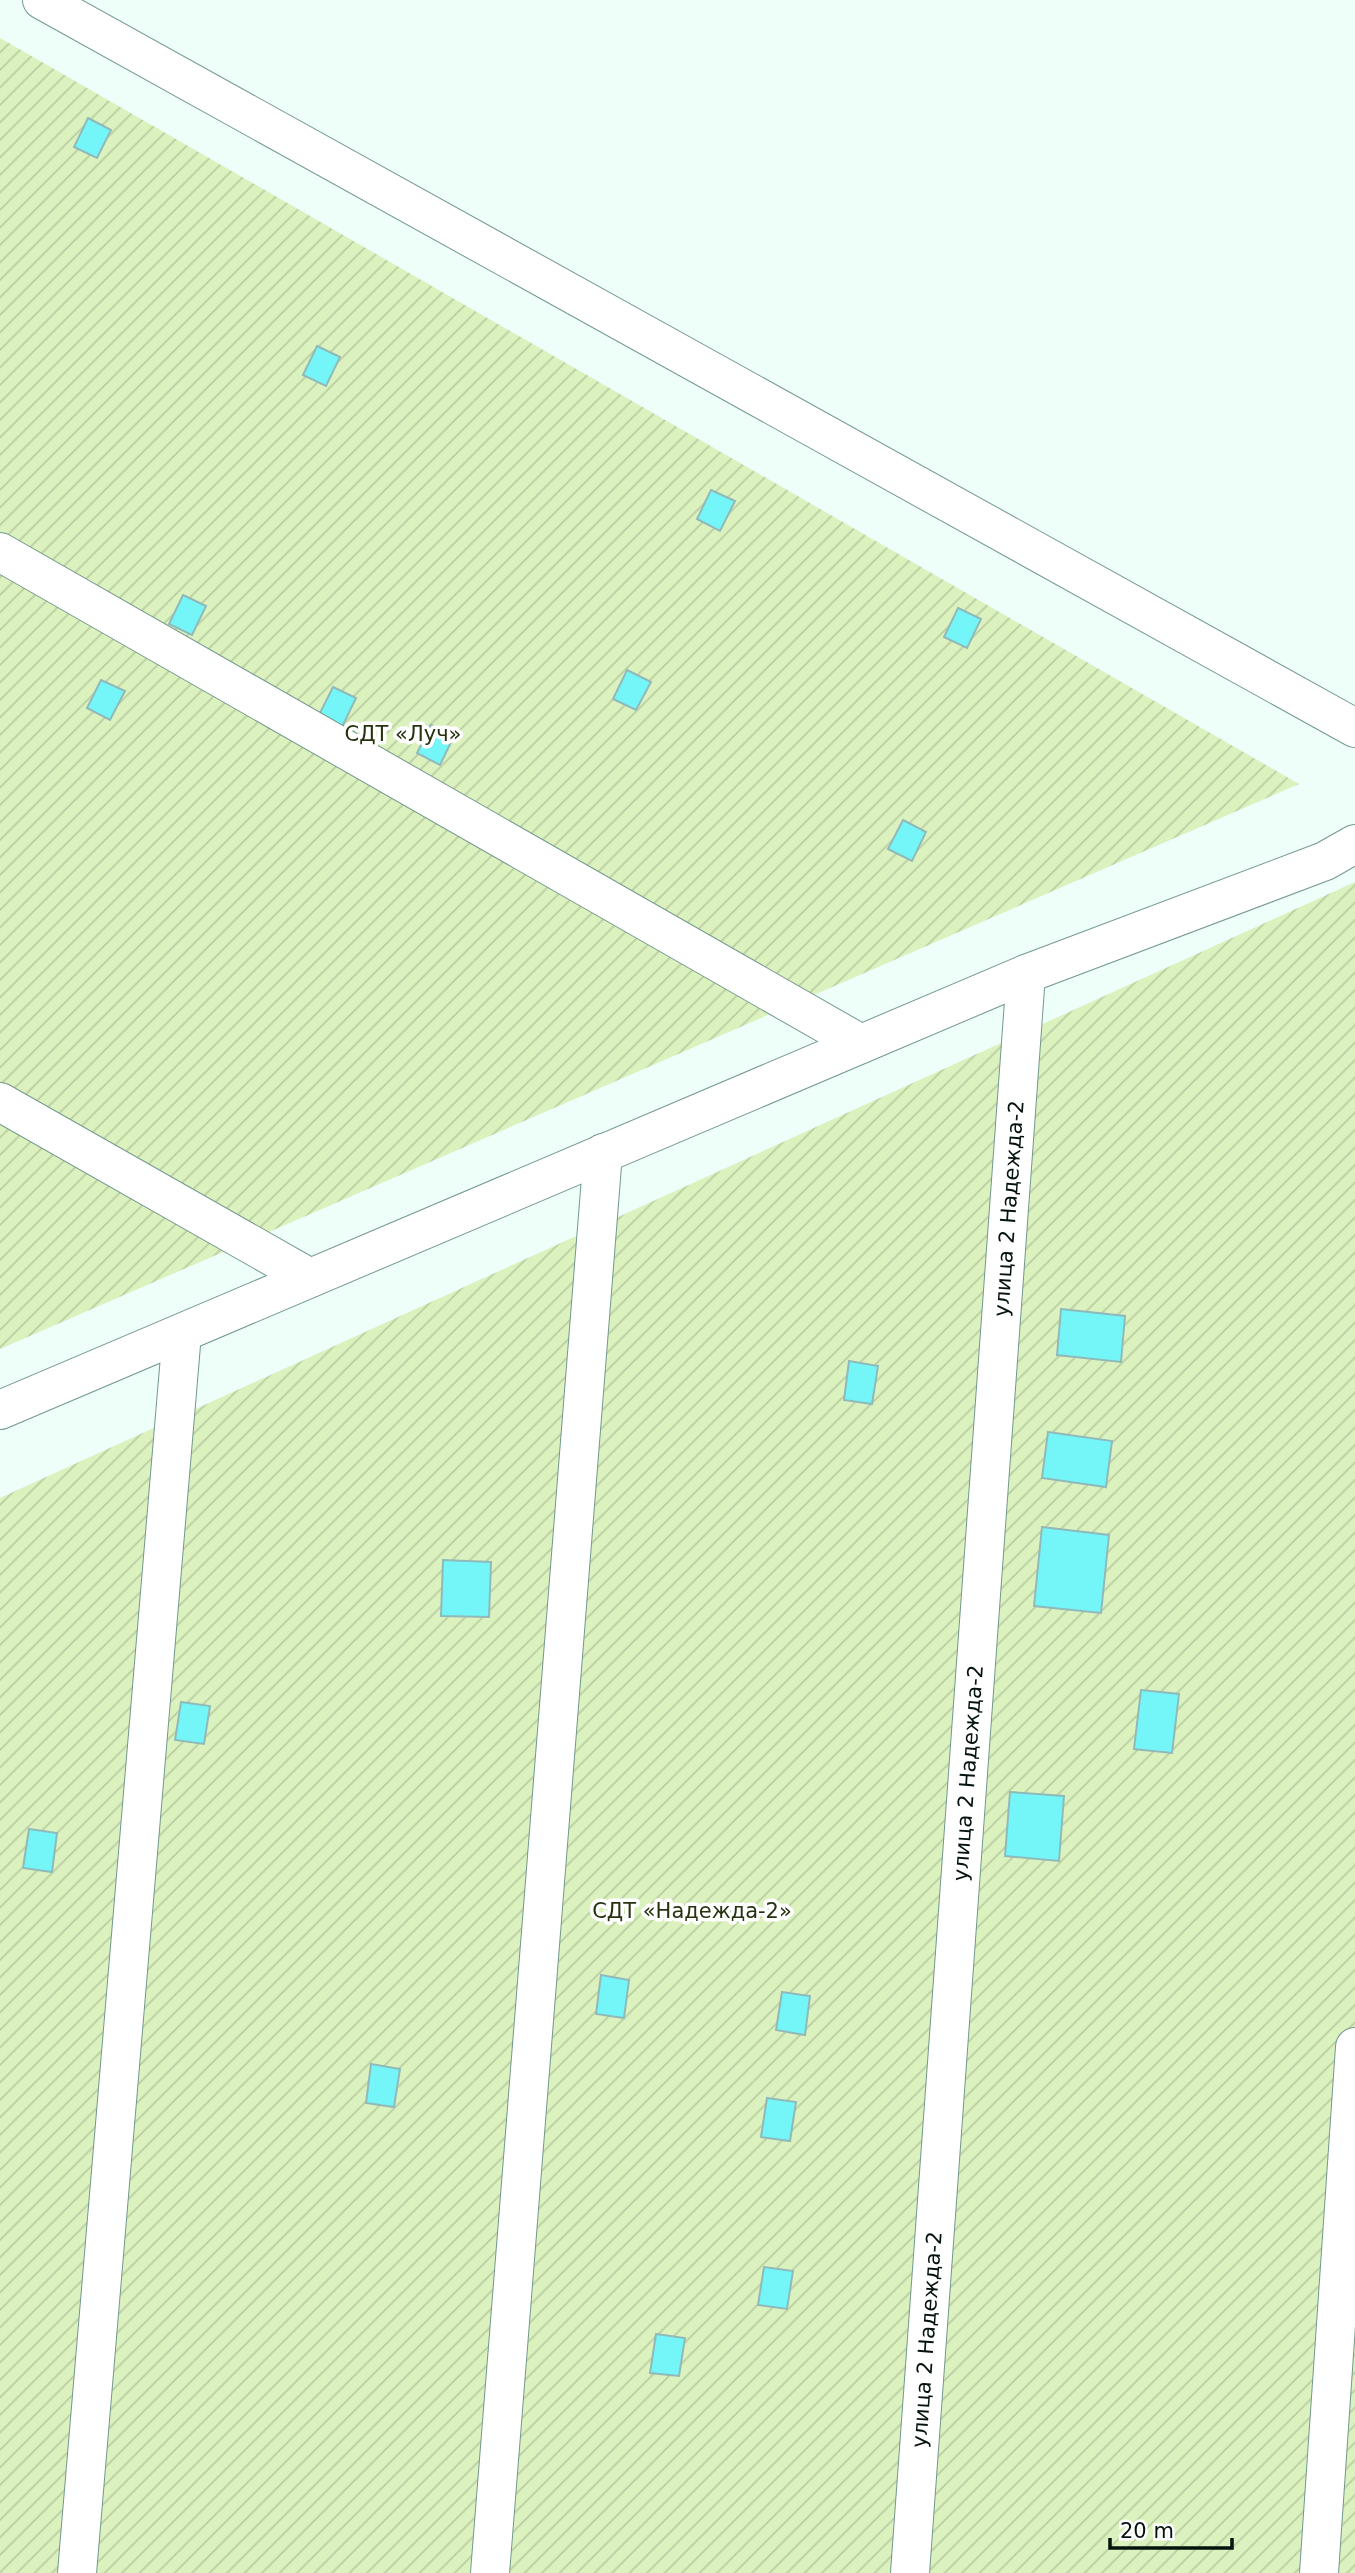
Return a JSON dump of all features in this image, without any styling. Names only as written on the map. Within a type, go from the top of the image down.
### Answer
[{"type":"street","points":[[42,0],[1355,728]]},
{"type":"street","points":[[0,552],[861,1044]]},
{"type":"street","points":[[0,1410],[1026,974],[1325,861],[1355,844]]},
{"type":"street","name":"улица 2 Надежда-2","points":[[910,2573],[1026,974]]},
{"type":"street","points":[[0,1102],[310,1278]]},
{"type":"street","points":[[490,2573],[603,1153]]},
{"type":"street","points":[[77,2573],[182,1333]]},
{"type":"street","points":[[1319,2573],[1355,2047]]},
{"type":"green space","name":"СДТ «Луч»","points":[[0,38],[1299,784],[0,1349]]},
{"type":"green space","name":"СДТ «Надежда-2»","points":[[1355,882],[1355,2573],[0,2573],[0,1498]]},
{"type":"building","points":[[88,118],[111,130],[97,158],[74,147]]},
{"type":"building","points":[[317,346],[340,357],[326,386],[303,375]]},
{"type":"building","points":[[711,490],[735,501],[720,531],[697,519]]},
{"type":"building","points":[[183,595],[206,606],[192,635],[169,624]]},
{"type":"building","points":[[958,608],[981,619],[967,648],[944,637]]},
{"type":"building","points":[[627,670],[651,682],[636,710],[613,699]]},
{"type":"building","points":[[101,680],[125,691],[110,720],[87,708]]},
{"type":"building","points":[[333,687],[356,698],[342,727],[319,715]]},
{"type":"building","points":[[431,725],[454,736],[440,765],[417,753]]},
{"type":"building","points":[[903,820],[926,832],[912,861],[888,849]]},
{"type":"building","points":[[1061,1309],[1125,1316],[1121,1362],[1057,1355]]},
{"type":"building","points":[[849,1361],[878,1366],[872,1404],[844,1400]]},
{"type":"building","points":[[1048,1432],[1112,1441],[1106,1487],[1042,1478]]},
{"type":"building","points":[[1042,1527],[1109,1535],[1101,1613],[1034,1606]]},
{"type":"building","points":[[443,1560],[491,1562],[489,1617],[441,1616]]},
{"type":"building","points":[[1141,1690],[1179,1694],[1172,1753],[1134,1749]]},
{"type":"building","points":[[181,1702],[210,1706],[204,1744],[175,1740]]},
{"type":"building","points":[[1010,1792],[1064,1796],[1059,1861],[1005,1856]]},
{"type":"building","points":[[29,1829],[57,1833],[52,1872],[23,1868]]},
{"type":"building","points":[[601,1975],[629,1980],[624,2018],[596,2014]]},
{"type":"building","points":[[782,1992],[810,1996],[805,2035],[776,2030]]},
{"type":"building","points":[[371,2064],[400,2069],[394,2107],[366,2103]]},
{"type":"building","points":[[767,2098],[796,2102],[790,2141],[761,2137]]},
{"type":"building","points":[[764,2267],[793,2271],[787,2309],[758,2305]]},
{"type":"building","points":[[656,2334],[685,2338],[679,2376],[650,2373]]}]
